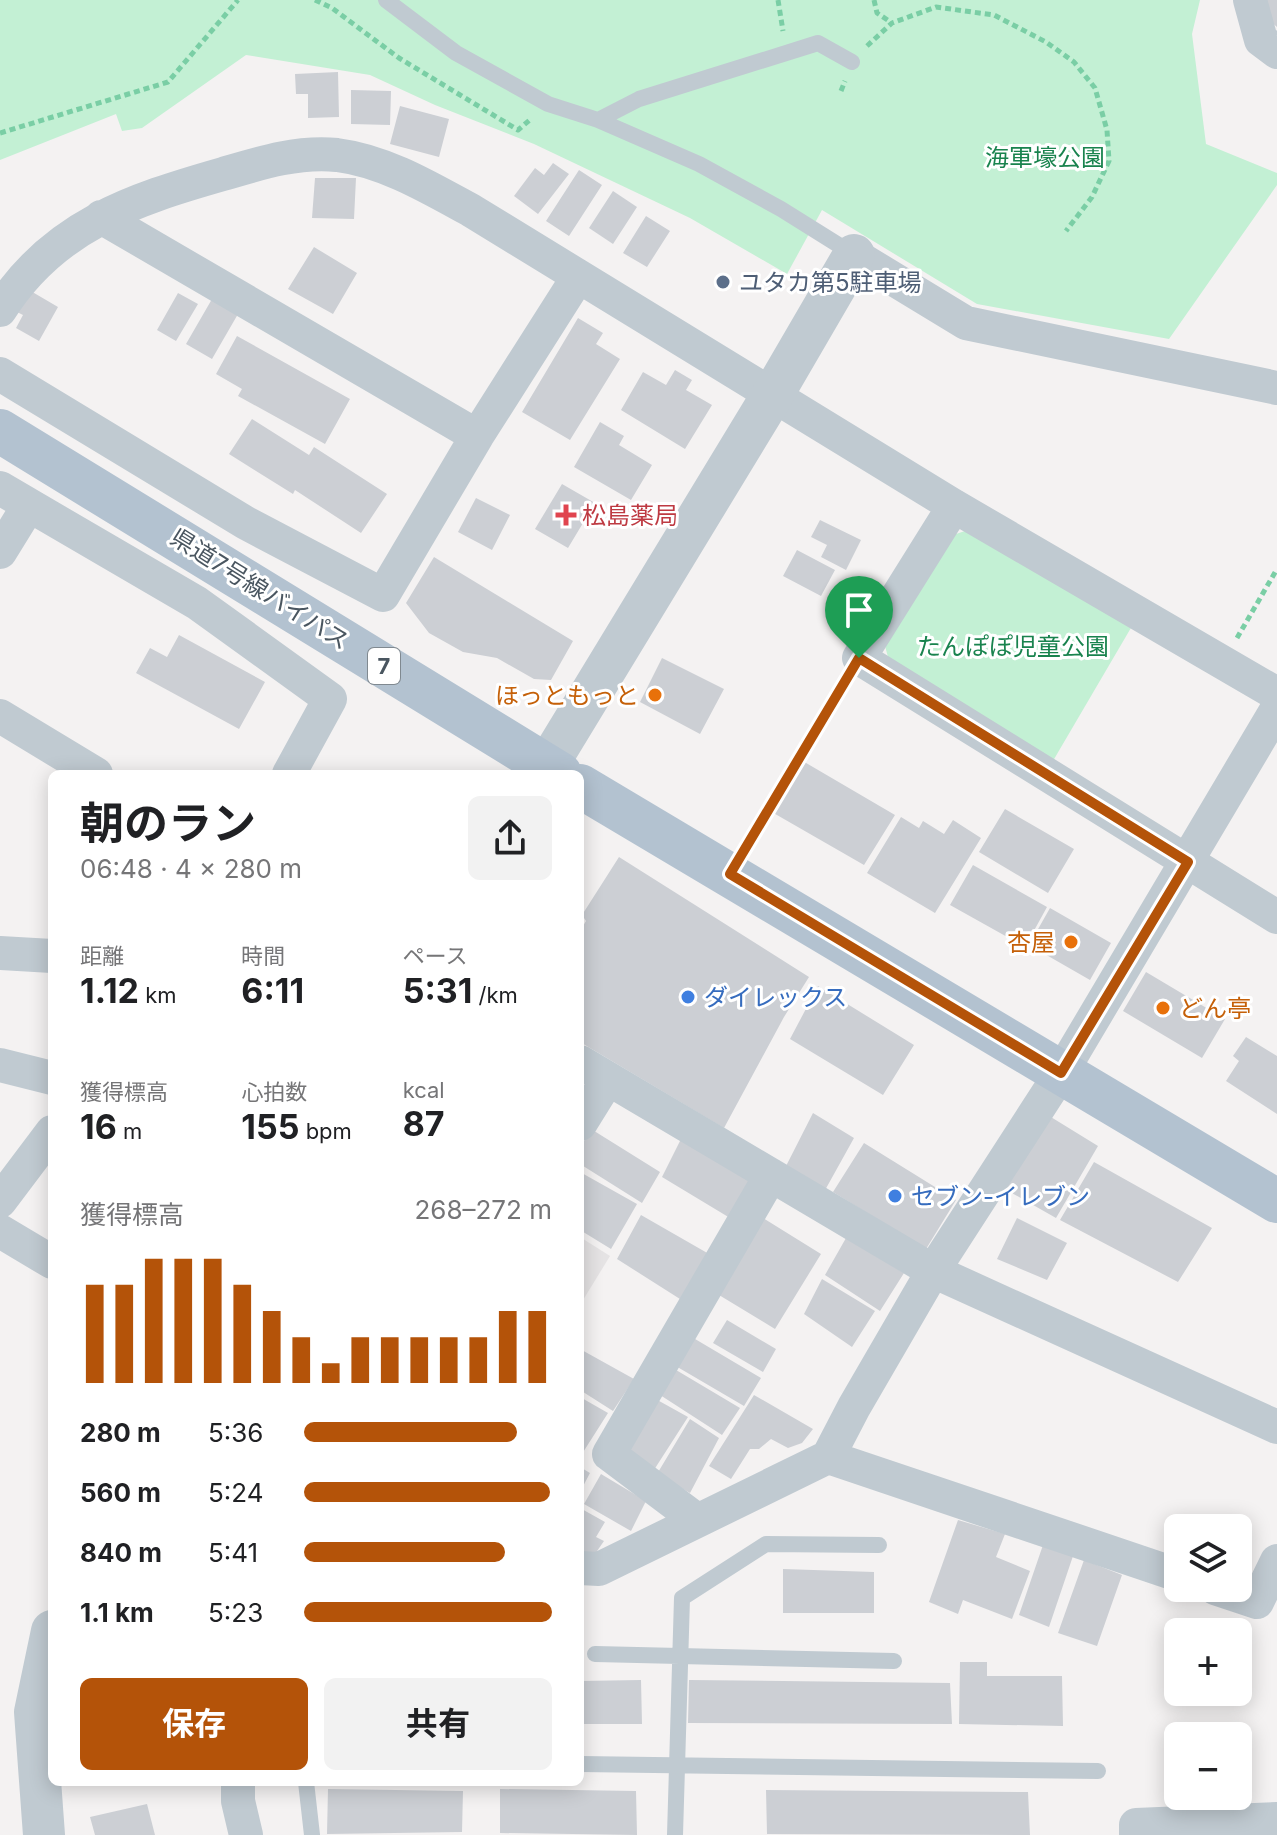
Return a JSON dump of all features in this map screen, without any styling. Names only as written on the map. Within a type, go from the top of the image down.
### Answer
[{"type":"main road","name":"県道7号線バイパス","points":[[0,431],[222,565],[549,770]]},
{"type":"main road","name":"県道7号線バイパス","points":[[584,790],[730,874],[1277,1201]]},
{"type":"street","points":[[1250,0],[1261,40],[1277,52]]},
{"type":"street","points":[[0,310],[15,287],[47,252],[101,217],[164,191],[271,160],[337,155],[380,166],[420,183],[954,506],[1277,694]]},
{"type":"street","points":[[101,217],[477,436]]},
{"type":"street","points":[[560,770],[854,255],[966,323],[1277,388]]},
{"type":"street","points":[[0,374],[246,523],[383,595],[477,436],[578,277]]},
{"type":"street","points":[[0,488],[197,603],[330,699],[291,770]]},
{"type":"street","points":[[0,552],[29,505]]},
{"type":"street","points":[[954,506],[859,658],[1277,917]]},
{"type":"street","points":[[584,1568],[599,1569],[828,1457],[933,1271],[1061,1073],[1277,709]]},
{"type":"street","points":[[0,716],[89,770]]},
{"type":"street","points":[[0,953],[48,956]]},
{"type":"street","points":[[0,1065],[48,1077]]},
{"type":"street","points":[[584,1109],[594,1070],[933,1271],[1277,1427]]},
{"type":"street","points":[[0,1201],[48,1137]]},
{"type":"street","points":[[697,1520],[609,1454],[771,1175]]},
{"type":"street","points":[[0,1231],[48,1260]]},
{"type":"street","points":[[828,1457],[1164,1570]]},
{"type":"street","points":[[1252,1600],[1257,1602],[1277,1561]]},
{"type":"street","points":[[44,1835],[35,1712],[48,1650]]},
{"type":"street","points":[[238,1786],[238,1801],[246,1835]]},
{"type":"street","points":[[1136,1835],[1136,1825],[1277,1819]]},
{"type":"lane","points":[[386,0],[456,53],[548,104],[598,120],[699,164],[781,209],[854,255]]},
{"type":"lane","points":[[598,120],[639,99],[818,43],[852,62]]},
{"type":"lane","points":[[675,1835],[682,1598],[766,1544],[879,1545]]},
{"type":"lane","points":[[595,1654],[894,1661]]},
{"type":"lane","points":[[584,1764],[1098,1771]]},
{"type":"lane","points":[[306,1786],[312,1835]]},
{"type":"path","points":[[0,133],[168,82],[238,0]]},
{"type":"path","points":[[315,0],[332,8],[399,58],[518,130],[548,104]]},
{"type":"path","points":[[778,0],[786,53]]},
{"type":"path","points":[[874,0],[877,13],[892,23]]},
{"type":"path","points":[[936,7],[941,0]]},
{"type":"path","points":[[852,62],[892,23],[936,7],[994,15],[1046,42],[1074,62],[1095,88],[1107,130],[1109,161],[1092,197],[1066,231]]},
{"type":"path","points":[[1223,661],[1277,569]]},
{"type":"path","points":[[730,874],[859,658]]},
{"type":"shaded area","points":[[584,1240],[610,1256],[584,1298]]},
{"type":"green space","name":"海軍壕公園","points":[[0,0],[1200,0],[1192,34],[1206,144],[1277,173],[1277,185],[1169,339],[977,304],[822,210],[787,274],[690,218],[534,144],[435,105],[370,75],[246,55],[142,128],[122,131],[116,114],[0,160]]},
{"type":"green space","name":"たんぽぽ児童公園","points":[[974,528],[1135,621],[1050,766],[891,668],[885,646],[953,535]]},
{"type":"building","points":[[1261,0],[1277,0],[1277,27],[1270,21]]},
{"type":"building","points":[[338,72],[339,117],[308,118],[308,94],[296,94],[295,74]]},
{"type":"building","points":[[351,90],[391,91],[390,125],[351,124]]},
{"type":"building","points":[[400,106],[449,119],[439,157],[390,144]]},
{"type":"building","points":[[553,163],[569,174],[538,214],[514,196],[535,168],[544,175]]},
{"type":"building","points":[[579,170],[602,185],[569,236],[546,221]]},
{"type":"building","points":[[315,178],[356,178],[354,219],[312,218]]},
{"type":"building","points":[[613,191],[637,207],[613,244],[589,228]]},
{"type":"building","points":[[646,216],[670,231],[647,267],[623,253]]},
{"type":"building","points":[[314,247],[357,273],[333,314],[288,289]]},
{"type":"building","points":[[29,290],[58,307],[39,341],[16,328],[23,315],[17,312]]},
{"type":"building","points":[[178,293],[198,304],[176,341],[157,330]]},
{"type":"building","points":[[212,299],[238,314],[212,359],[186,344]]},
{"type":"building","points":[[578,318],[603,333],[596,344],[620,359],[570,440],[522,412]]},
{"type":"building","points":[[237,336],[350,399],[325,444],[238,396],[242,389],[216,374]]},
{"type":"building","points":[[675,370],[692,380],[686,390],[712,405],[685,449],[621,410],[643,372],[666,385]]},
{"type":"building","points":[[252,419],[309,455],[314,447],[387,494],[361,533],[295,490],[293,494],[229,454]]},
{"type":"building","points":[[600,422],[624,436],[619,445],[652,465],[631,500],[574,467]]},
{"type":"building","points":[[562,484],[595,503],[568,548],[535,529]]},
{"type":"building","points":[[476,498],[510,515],[492,550],[458,532]]},
{"type":"building","points":[[820,520],[861,540],[846,570],[821,557],[827,545],[811,537]]},
{"type":"building","points":[[797,550],[835,570],[821,596],[783,576]]},
{"type":"building","points":[[434,557],[573,641],[551,680],[534,679],[497,658],[463,652],[429,633],[406,603]]},
{"type":"building","points":[[179,635],[265,682],[239,729],[136,673],[150,648],[167,657]]},
{"type":"building","points":[[662,658],[724,689],[700,734],[640,702]]},
{"type":"building","points":[[801,760],[895,815],[864,865],[770,811]]},
{"type":"building","points":[[1005,809],[1074,849],[1048,893],[979,852]]},
{"type":"building","points":[[901,817],[919,828],[923,821],[944,834],[953,820],[981,838],[935,913],[867,873]]},
{"type":"building","name":"ダイレックス","points":[[619,857],[809,977],[724,1128],[584,1044],[584,912]]},
{"type":"building","points":[[973,865],[1047,907],[1025,947],[950,905]]},
{"type":"building","points":[[1050,908],[1111,943],[1090,980],[1029,945]]},
{"type":"building","points":[[1146,972],[1225,1019],[1202,1058],[1123,1011]]},
{"type":"building","points":[[818,986],[914,1045],[883,1095],[790,1039]]},
{"type":"building","points":[[1246,1037],[1277,1056],[1277,1114],[1226,1081],[1239,1061],[1233,1056]]},
{"type":"building","points":[[813,1113],[854,1138],[824,1192],[784,1170]]},
{"type":"building","points":[[1046,1114],[1098,1146],[1056,1218],[1003,1188]]},
{"type":"building","points":[[591,1129],[660,1172],[642,1203],[584,1167],[584,1141]]},
{"type":"building","points":[[682,1137],[752,1181],[730,1218],[662,1177]]},
{"type":"building","name":"セブン-イレブン","points":[[864,1143],[956,1200],[926,1249],[833,1192]]},
{"type":"building","points":[[1094,1162],[1212,1228],[1178,1282],[1060,1220]]},
{"type":"building","points":[[584,1174],[637,1204],[611,1249],[584,1232]]},
{"type":"building","points":[[641,1215],[709,1254],[680,1299],[617,1259]]},
{"type":"building","points":[[763,1218],[821,1254],[775,1329],[719,1295]]},
{"type":"building","points":[[1017,1218],[1067,1243],[1047,1280],[997,1259]]},
{"type":"building","points":[[846,1238],[904,1273],[880,1311],[825,1275]]},
{"type":"building","points":[[822,1279],[875,1311],[852,1347],[804,1314]]},
{"type":"building","points":[[727,1320],[776,1349],[763,1372],[713,1343]]},
{"type":"building","points":[[690,1336],[761,1378],[744,1406],[674,1365]]},
{"type":"building","points":[[584,1351],[634,1379],[613,1411],[584,1393]]},
{"type":"building","points":[[671,1367],[740,1408],[722,1435],[657,1393]]},
{"type":"building","points":[[754,1395],[813,1429],[802,1443],[788,1448],[771,1439],[759,1449],[750,1449],[731,1479],[709,1466]]},
{"type":"building","points":[[652,1397],[688,1417],[652,1473],[619,1454]]},
{"type":"building","points":[[584,1399],[608,1413],[584,1451]]},
{"type":"building","points":[[690,1419],[719,1438],[690,1493],[657,1474]]},
{"type":"building","points":[[584,1469],[590,1473],[584,1484]]},
{"type":"building","points":[[601,1474],[646,1501],[631,1531],[584,1504]]},
{"type":"building","points":[[584,1510],[605,1522],[596,1537],[604,1541],[595,1554],[584,1555]]},
{"type":"building","points":[[958,1520],[1005,1534],[996,1557],[1030,1571],[1012,1619],[963,1600],[958,1614],[929,1602]]},
{"type":"building","points":[[1043,1545],[1073,1556],[1049,1627],[1019,1615]]},
{"type":"building","points":[[1084,1560],[1122,1575],[1097,1646],[1058,1633]]},
{"type":"building","points":[[783,1569],[874,1572],[874,1613],[783,1613]]},
{"type":"building","points":[[960,1662],[987,1662],[987,1676],[1062,1676],[1063,1726],[959,1724]]},
{"type":"building","points":[[641,1680],[642,1724],[584,1724],[584,1681]]},
{"type":"building","points":[[689,1680],[950,1683],[952,1724],[688,1723]]},
{"type":"building","points":[[328,1789],[463,1791],[462,1832],[327,1834]]},
{"type":"building","points":[[500,1789],[636,1791],[637,1835],[500,1833]]},
{"type":"building","points":[[766,1790],[1028,1792],[1030,1835],[767,1834]]},
{"type":"building","points":[[147,1804],[155,1835],[95,1835],[90,1817]]},
{"type":"place","name":"ユタカ第5駐車場","points":[[723,282]]},
{"type":"place","name":"松島薬局","points":[[566,515]]},
{"type":"place","name":"ほっともっと","points":[[655,695]]},
{"type":"place","name":"杏屋","points":[[1071,942]]},
{"type":"place","name":"ダイレックス","points":[[688,997]]},
{"type":"place","name":"どん亭","points":[[1163,1008]]},
{"type":"place","name":"セブン-イレブン","points":[[895,1196]]},
{"type":"route","points":[[859,658],[1188,862],[1061,1073],[730,874],[859,658]]}]
